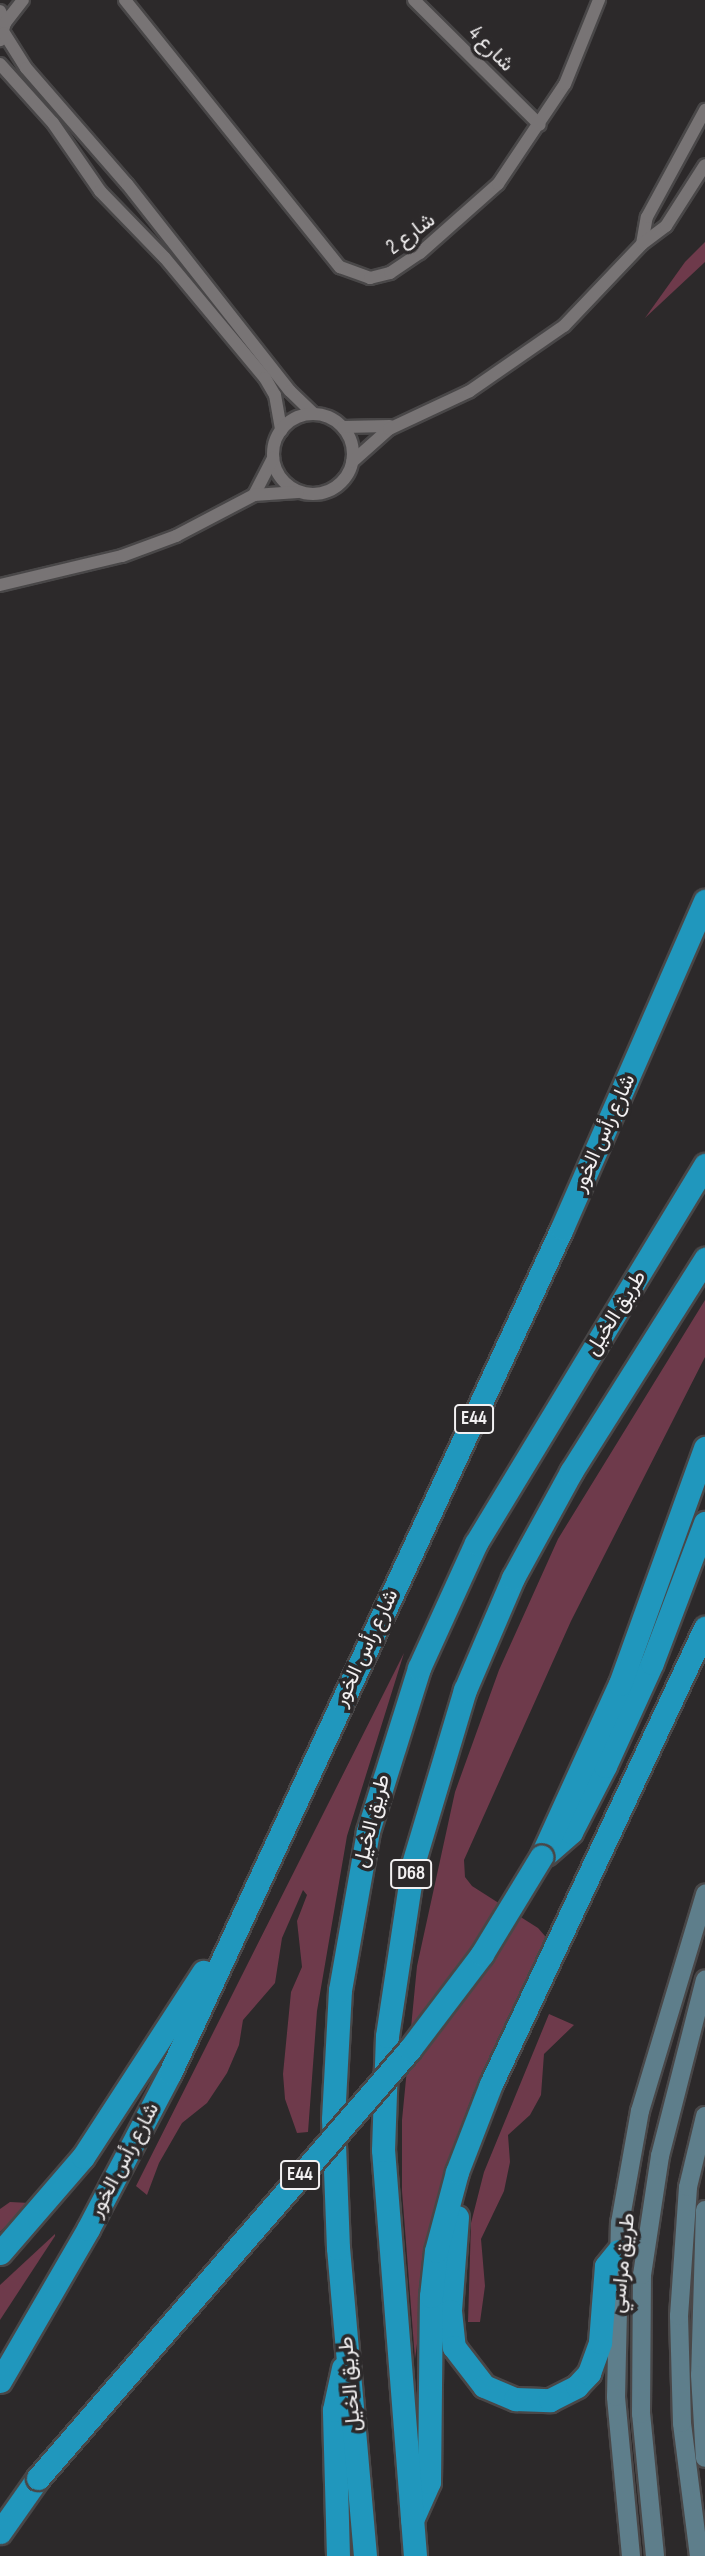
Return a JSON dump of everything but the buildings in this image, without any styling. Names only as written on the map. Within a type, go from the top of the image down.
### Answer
[{"type":"highway","name":"شارع رأس الخور","points":[[0,2381],[146,2120],[562,1228],[705,901]]},
{"type":"highway","name":"طريق الخيل","points":[[365,2556],[338,2248],[333,2097],[340,1990],[358,1873],[379,1790],[419,1668],[456,1584],[521,1463],[702,1170],[705,1152]]},
{"type":"highway","name":"D68","points":[[415,2556],[383,2139],[393,1980],[413,1864],[461,1701],[513,1578],[571,1472],[705,1259]]},
{"type":"highway","name":"E44","points":[[0,2520],[410,2049],[482,1954],[541,1857],[620,1684],[705,1448]]},
{"type":"highway","points":[[541,1857],[571,1832],[605,1766],[652,1663],[703,1528]]},
{"type":"highway","points":[[412,2520],[424,2502],[429,2482],[429,2318],[443,2218],[478,2114],[705,1628]]},
{"type":"highway","points":[[0,2253],[89,2149],[232,1932]]},
{"type":"highway","points":[[530,2003],[523,2036],[477,2147],[458,2216],[450,2311],[454,2347],[461,2360],[484,2386],[515,2399],[550,2400],[577,2386],[597,2358],[606,2266],[618,2251]]},
{"type":"highway","points":[[338,2556],[334,2410],[348,2359]]},
{"type":"highway","points":[[0,2532],[38,2478]]},
{"type":"street","points":[[23,0],[2,27],[26,68],[119,175],[290,391],[314,414],[343,427],[377,429],[400,423]]},
{"type":"street","name":"شارع 2","points":[[125,0],[333,259],[359,277],[380,277],[400,267],[459,221],[498,184],[540,125],[583,48],[599,0]]},
{"type":"street","name":"شارع 4","points":[[414,0],[540,125]]},
{"type":"street","points":[[0,64],[53,123],[100,191],[165,258],[265,378],[275,396],[281,430],[273,458],[254,495]]},
{"type":"street","points":[[642,244],[647,217],[705,110]]},
{"type":"street","points":[[0,585],[122,556],[176,536],[254,495],[298,492],[316,495],[332,490],[345,478],[352,462],[369,444],[400,423],[470,391],[534,350],[592,301],[642,244],[666,226],[705,165]]},
{"type":"street","points":[[100,191],[104,177],[119,175]]},
{"type":"street","points":[[671,177],[692,188]]},
{"type":"street","points":[[281,430],[299,416],[314,414]]},
{"type":"street","points":[[343,427],[353,447],[352,462]]},
{"type":"street","points":[[273,458],[283,482],[298,492]]},
{"type":"street","points":[[631,2556],[617,2423],[618,2251],[638,2120],[705,1894]]},
{"type":"street","name":"طريق مراسي","points":[[655,2556],[641,2414],[642,2275],[660,2156],[705,1980]]},
{"type":"street","points":[[699,2556],[682,2423],[679,2316],[683,2233],[691,2166],[705,2116]]},
{"type":"street","points":[[705,2210],[705,2458]]},
{"type":"shaded area","points":[[705,242],[705,262],[645,318],[685,262]]},
{"type":"shaded area","points":[[705,1300],[705,1357],[571,1621],[464,1860],[465,1877],[472,1886],[538,1928],[545,1936],[544,1949],[473,2094],[447,2164],[432,2231],[415,2359],[402,2191],[402,2120],[417,1966],[455,1792],[499,1670],[558,1539]]},
{"type":"shaded area","points":[[404,1653],[347,1836],[317,2011],[308,2132],[297,2133],[285,2099],[283,2074],[291,1992],[302,1967],[297,1921],[307,1895],[303,1890],[282,1938],[275,1983],[243,2020],[239,2045],[227,2073],[207,2103],[182,2123],[159,2163],[147,2195],[136,2186]]},
{"type":"shaded area","points":[[549,2014],[574,2025],[544,2054],[541,2095],[530,2115],[508,2135],[510,2162],[504,2191],[481,2239],[485,2286],[480,2322],[468,2322],[471,2223],[484,2172]]},
{"type":"shaded area","points":[[10,2202],[30,2203],[0,2232],[0,2209]]},
{"type":"shaded area","points":[[55,2236],[0,2320],[0,2285]]}]
